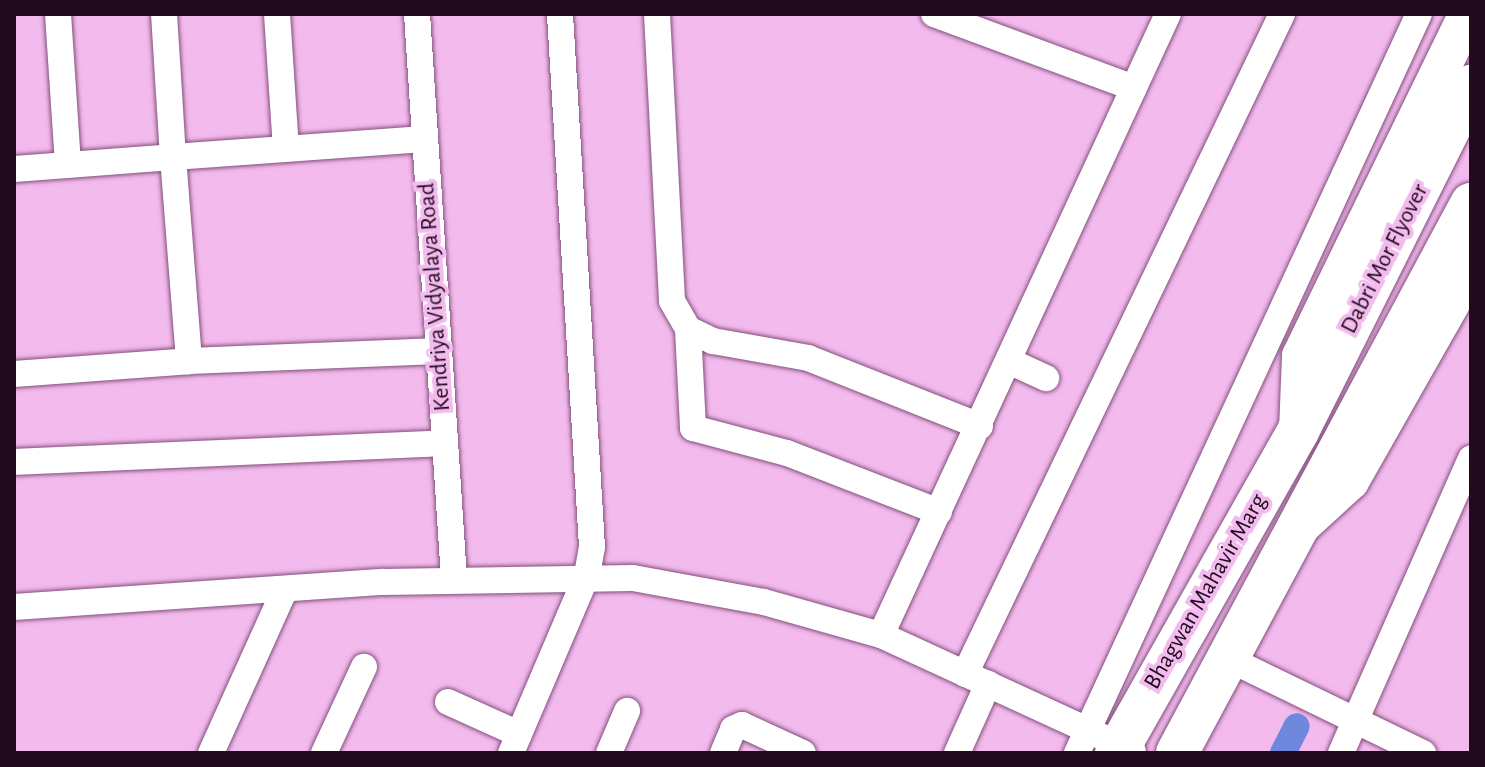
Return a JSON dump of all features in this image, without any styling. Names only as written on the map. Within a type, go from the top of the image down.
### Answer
[{"type":"main road","points":[[1298,431],[1301,356],[1468,14]]},
{"type":"main road","name":"Dabri Mor Flyover","points":[[1298,431],[1471,86]]},
{"type":"main road","name":"Dabri Mor Flyover","points":[[1295,531],[1466,214]]},
{"type":"main road","points":[[1295,531],[1350,481],[1471,268]]},
{"type":"main road","name":"Bhagwan Mahavir Marg","points":[[1108,746],[1298,431]]},
{"type":"main road","name":"Bhagwan Mahavir Marg","points":[[1177,753],[1295,531]]},
{"type":"street","points":[[58,14],[68,165]]},
{"type":"street","points":[[164,14],[189,361]]},
{"type":"street","points":[[277,14],[286,149]]},
{"type":"street","name":"Kendriya Vidyalaya Road","points":[[417,14],[454,579]]},
{"type":"street","points":[[448,702],[515,743],[587,575],[592,517],[560,14]]},
{"type":"street","points":[[657,14],[672,301],[688,329],[693,428],[787,453],[939,512]]},
{"type":"street","points":[[934,14],[1134,88]]},
{"type":"street","points":[[881,635],[1168,14]]},
{"type":"street","points":[[957,753],[976,679],[1282,14]]},
{"type":"street","points":[[14,607],[454,579],[587,575],[764,602],[881,635],[1108,746],[1419,14]]},
{"type":"street","points":[[14,169],[425,139]]},
{"type":"street","points":[[688,329],[713,341],[808,358],[980,426]]},
{"type":"street","points":[[14,374],[189,361],[439,351]]},
{"type":"street","points":[[1009,361],[1046,378]]},
{"type":"street","points":[[14,462],[445,443]]},
{"type":"street","points":[[1341,753],[1345,715],[1471,458]]},
{"type":"street","points":[[211,753],[285,589]]},
{"type":"street","points":[[1229,659],[1423,753]]},
{"type":"street","points":[[324,753],[364,667]]},
{"type":"street","points":[[609,753],[627,711]]},
{"type":"street","points":[[723,753],[733,729],[742,725],[803,753]]},
{"type":"waterway","points":[[1283,753],[1297,726]]}]
